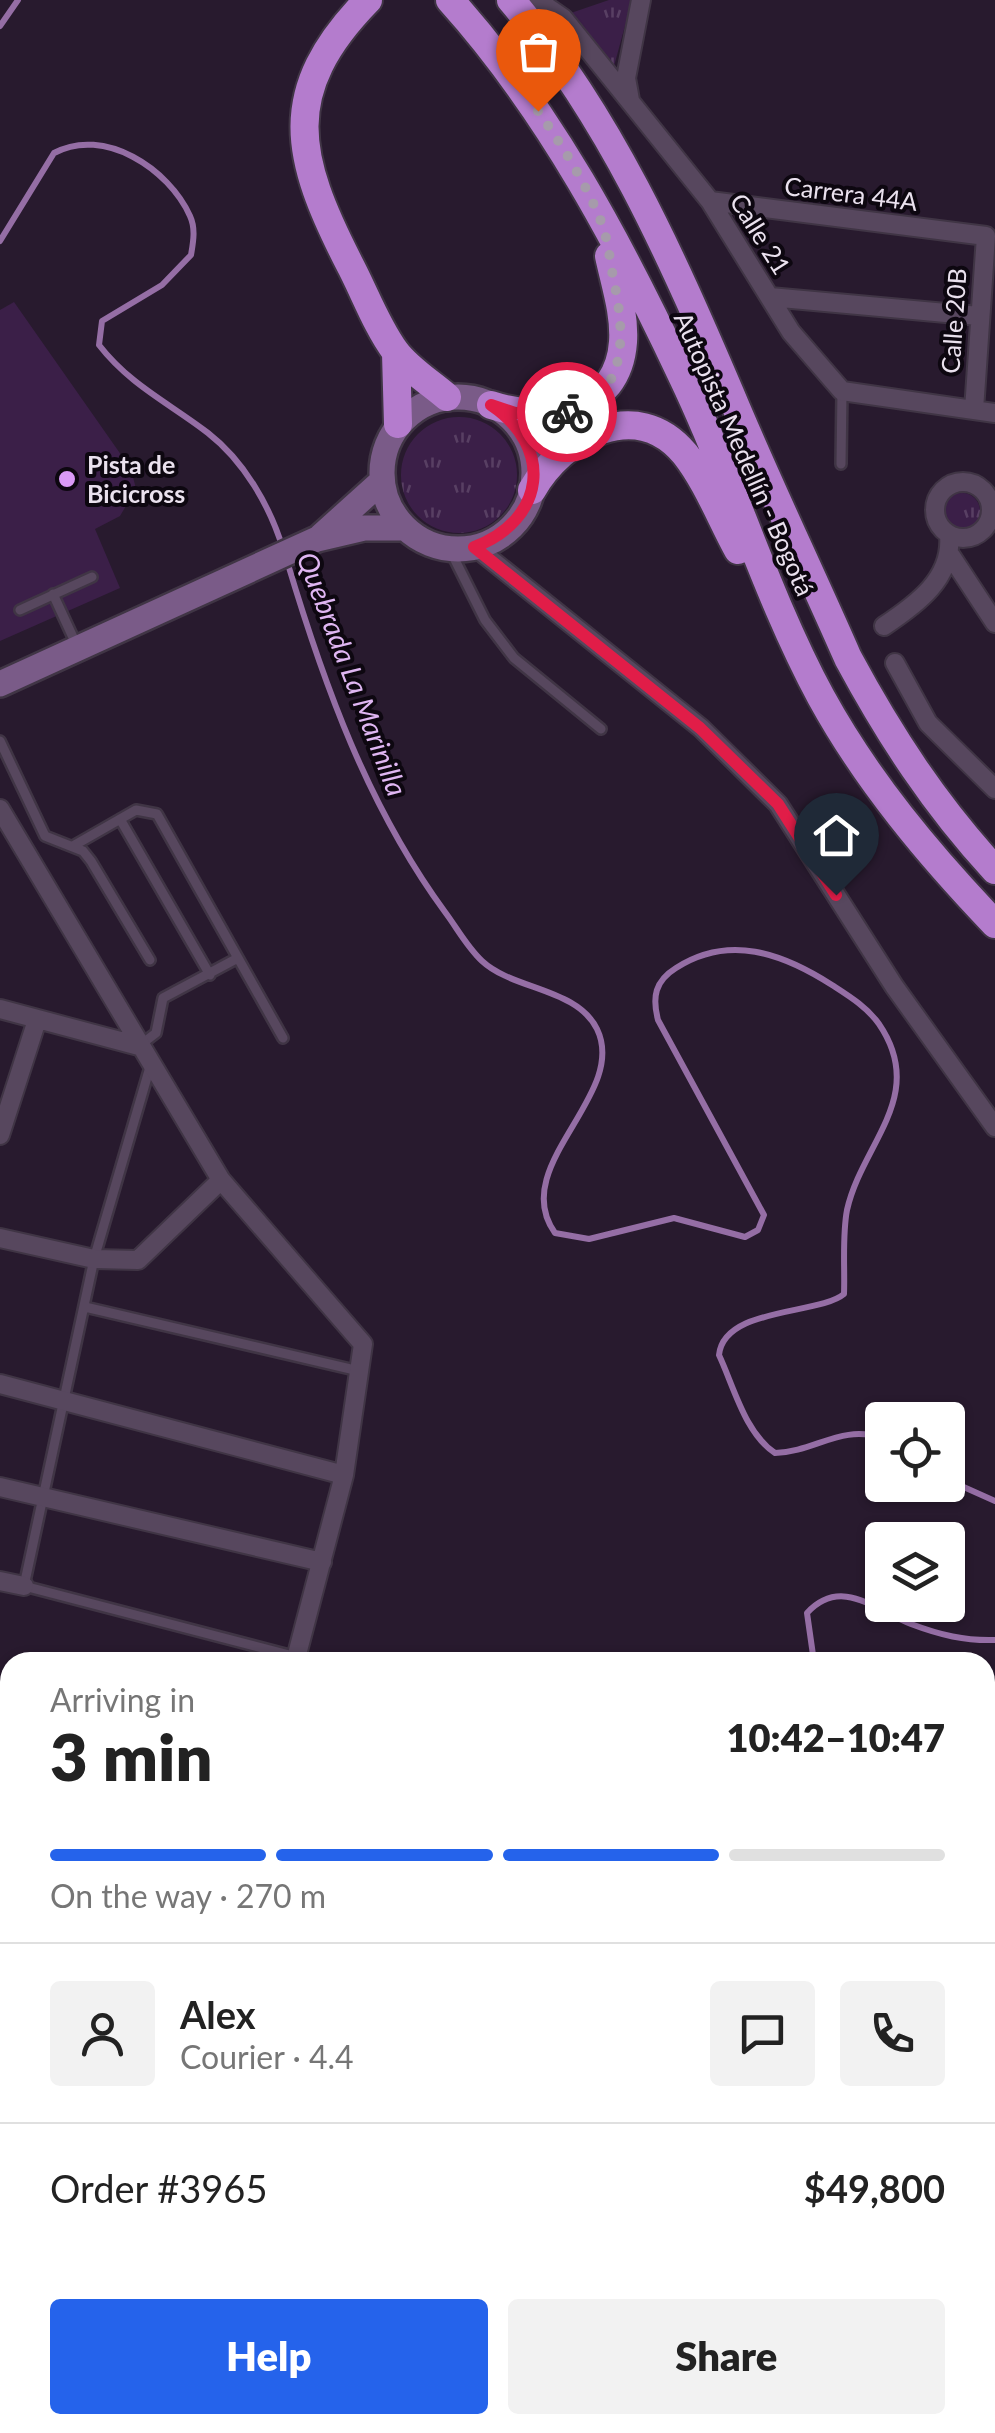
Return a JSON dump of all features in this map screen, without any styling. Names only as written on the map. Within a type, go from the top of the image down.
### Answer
[{"type":"highway","points":[[368,0],[322,56],[310,86],[304,123],[307,168],[322,210],[396,354],[446,398]]},
{"type":"highway","name":"Autopista Medellín - Bogotá","points":[[450,0],[548,125],[603,226],[683,378],[821,696],[866,768],[933,856],[995,924]]},
{"type":"highway","name":"Autopista Medellín - Bogotá","points":[[511,0],[545,40],[583,99],[665,242],[848,658],[882,722],[921,782],[995,870]]},
{"type":"highway","points":[[491,405],[515,413],[572,411],[593,399],[611,378],[624,338],[603,226]]},
{"type":"highway","points":[[396,354],[398,424]]},
{"type":"highway","points":[[532,490],[545,467],[580,437],[626,425],[660,432],[686,456],[738,549],[786,622]]},
{"type":"main road","points":[[470,398],[491,405],[522,433],[534,471],[532,490],[512,527],[462,548],[426,542],[405,528],[386,498],[382,481],[388,442],[398,424],[428,402],[470,398]]},
{"type":"main road","points":[[308,544],[382,481]]},
{"type":"main road","points":[[0,684],[308,544],[364,528],[405,528]]},
{"type":"street","name":"Calle 21","points":[[537,0],[563,18],[710,201],[815,365],[842,391]]},
{"type":"street","points":[[631,106],[626,78],[641,0]]},
{"type":"street","name":"Carrera 44A","points":[[710,201],[986,236]]},
{"type":"street","name":"Calle 20B","points":[[974,410],[986,236]]},
{"type":"street","points":[[770,297],[978,316]]},
{"type":"street","points":[[842,391],[995,412]]},
{"type":"street","points":[[949,534],[967,538],[983,530],[993,505],[974,484],[946,486],[934,512],[949,534],[951,556],[995,623]]},
{"type":"street","points":[[462,548],[700,728],[778,804],[894,986],[995,1127]]},
{"type":"street","points":[[884,626],[913,606],[943,572],[951,556]]},
{"type":"street","points":[[895,663],[928,723],[995,788]]},
{"type":"street","points":[[0,809],[221,1180],[363,1344],[362,1372],[344,1475],[298,1652]]},
{"type":"street","points":[[0,1009],[139,1046]]},
{"type":"street","points":[[0,1135],[37,1020]]},
{"type":"street","points":[[0,1238],[94,1259],[138,1260],[221,1180]]},
{"type":"street","points":[[0,1384],[344,1475]]},
{"type":"street","points":[[0,1486],[322,1562]]},
{"type":"street","points":[[0,1581],[24,1586]]},
{"type":"lane","points":[[841,464],[842,391]]},
{"type":"lane","points":[[462,548],[485,620],[514,658],[601,729]]},
{"type":"lane","points":[[20,610],[92,578]]},
{"type":"lane","points":[[53,594],[78,648]]},
{"type":"lane","points":[[0,741],[45,836],[51,842],[73,846],[92,861],[150,960]]},
{"type":"lane","points":[[73,846],[136,810],[157,814],[284,1038]]},
{"type":"lane","points":[[120,820],[210,975]]},
{"type":"lane","points":[[139,1046],[156,1034],[163,998],[236,959]]},
{"type":"lane","points":[[151,1065],[94,1259],[60,1398],[24,1586],[267,1652]]},
{"type":"lane","points":[[85,1306],[362,1372]]},
{"type":"green space","points":[[609,0],[632,0],[614,66],[571,13]]},
{"type":"green space","name":"Pista de Bicicross","points":[[14,302],[131,469],[136,489],[120,516],[95,529],[120,588],[0,641],[0,310]]},
{"type":"green space","points":[[459,417],[481,422],[500,434],[512,453],[517,475],[512,497],[500,516],[481,528],[459,533],[437,528],[418,516],[406,497],[401,475],[406,453],[418,434],[437,422]]},
{"type":"green space","points":[[962,493],[975,498],[980,511],[975,524],[962,529],[949,524],[944,511],[949,498]]},
{"type":"waterway","name":"Quebrada La Marinilla","points":[[0,26],[18,0]]},
{"type":"waterway","name":"Quebrada La Marinilla","points":[[0,241],[54,153],[73,146],[113,149],[151,168],[167,183],[192,221],[191,255],[162,285],[102,321],[99,345],[137,383],[208,433],[233,457],[263,501],[283,549]]},
{"type":"waterway","name":"Quebrada La Marinilla","points":[[287,561],[351,744],[418,872],[482,961],[495,971],[575,1005],[597,1029],[602,1054],[597,1079],[546,1182],[544,1208],[555,1233],[589,1239],[674,1218],[745,1237],[758,1230],[764,1215],[658,1020],[657,990],[663,978],[676,968],[716,952],[735,950],[775,957],[838,989],[879,1024],[892,1050],[897,1074],[887,1119],[847,1210],[844,1294],[832,1301],[774,1314],[737,1328],[725,1339],[719,1355],[748,1422],[775,1453],[841,1436],[865,1435]]},
{"type":"waterway","name":"Quebrada La Marinilla","points":[[965,1488],[995,1501]]},
{"type":"waterway","name":"Quebrada La Marinilla","points":[[813,1652],[807,1613],[833,1597],[858,1599],[942,1634],[995,1640]]},
{"type":"way so far","points":[[538,111],[558,140],[603,226],[624,338],[617,366],[604,389],[583,406],[567,412]]},
{"type":"place","name":"Pista de Bicicross","points":[[67,479]]},
{"type":"route","points":[[567,412],[515,413],[491,405],[510,418],[522,433],[534,471],[532,490],[512,527],[494,540],[474,547],[700,728],[778,804],[836,895]]}]
